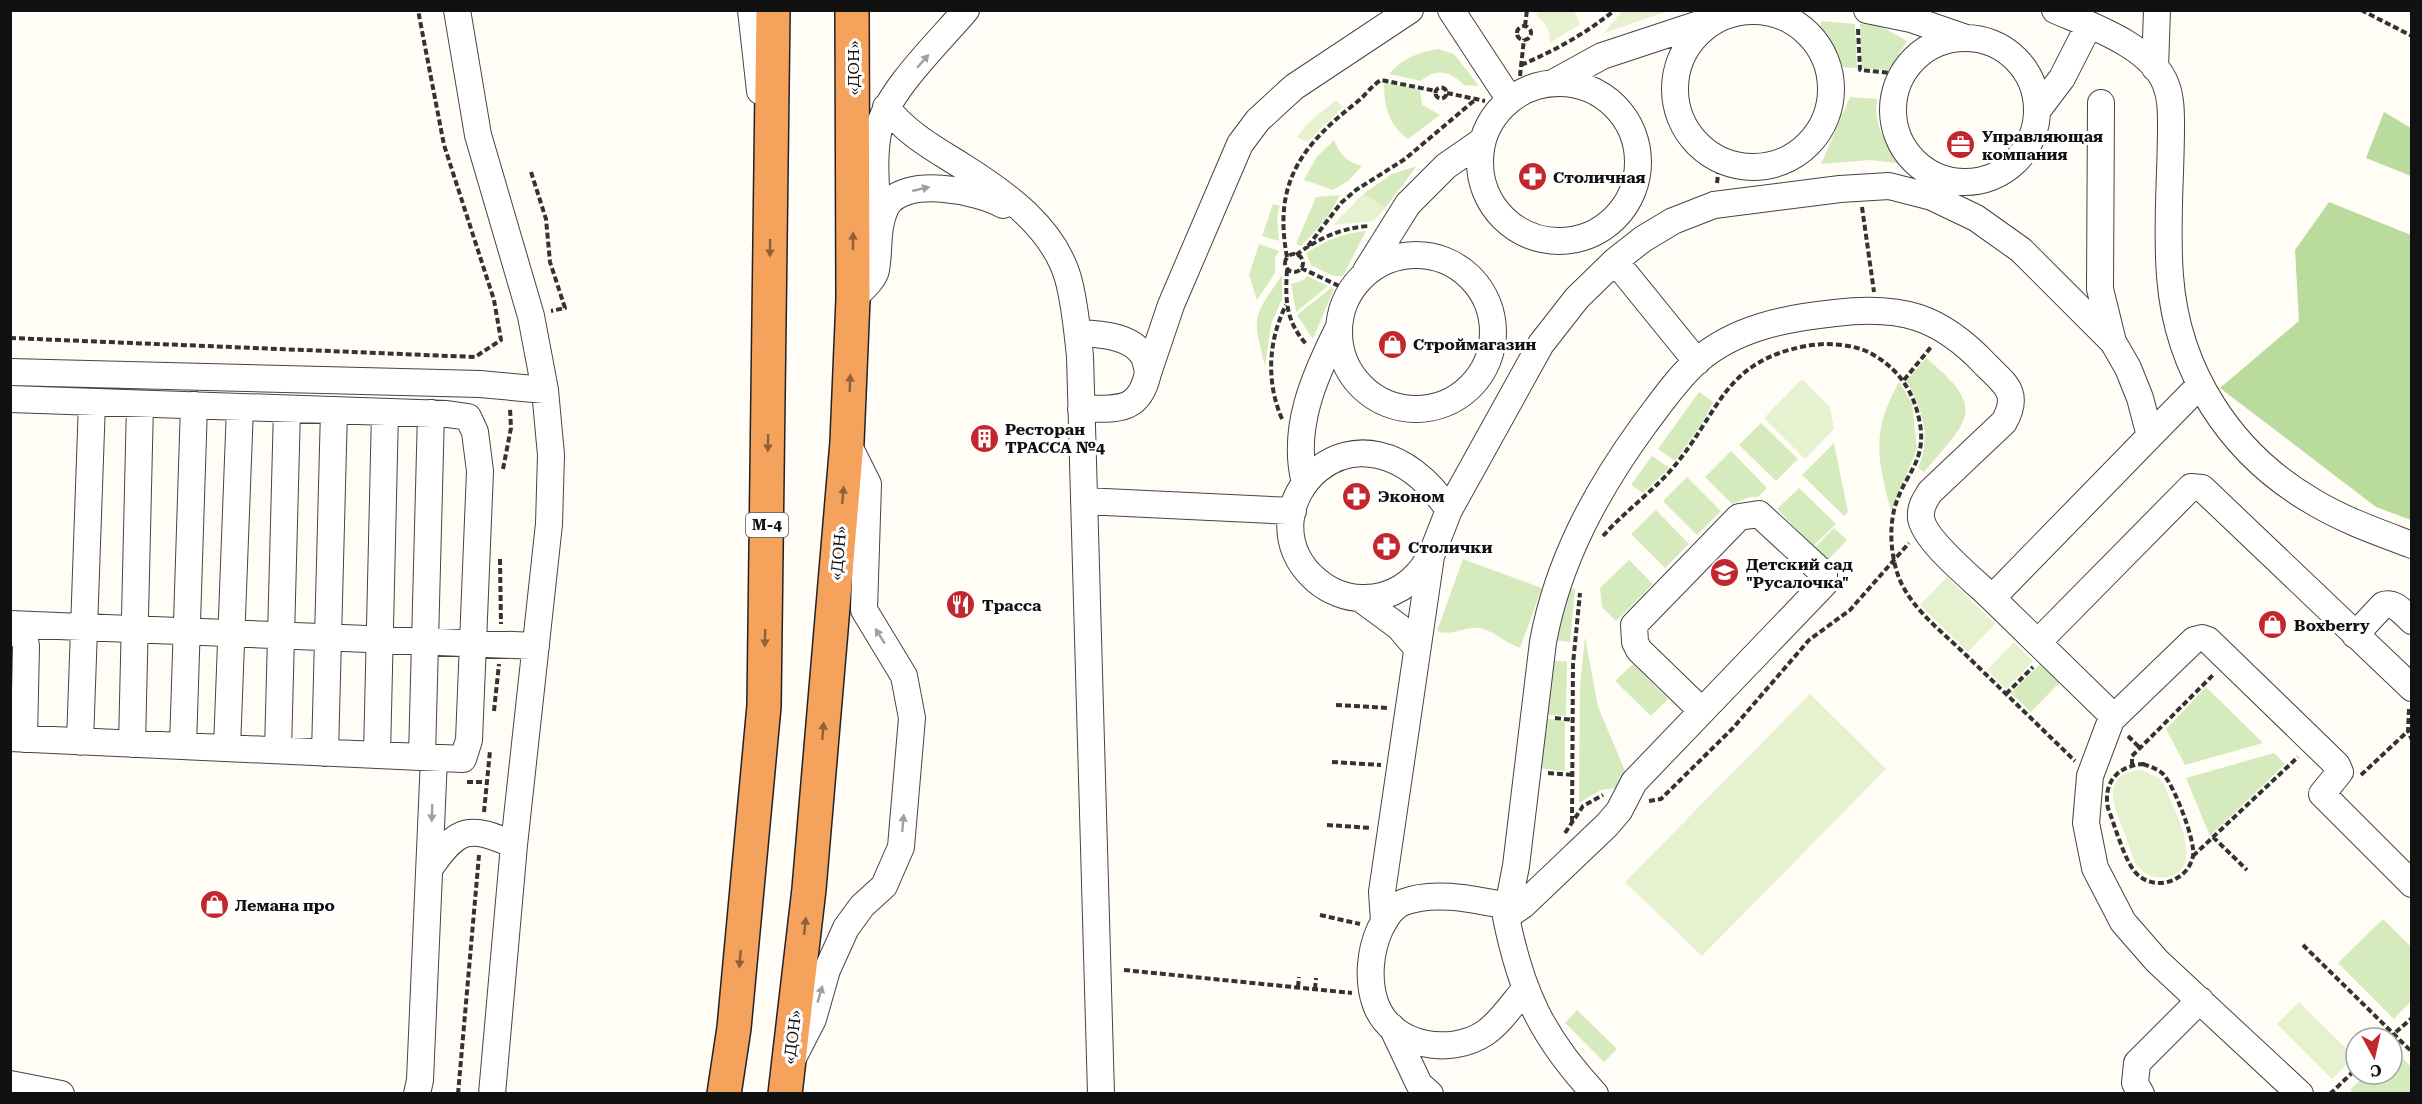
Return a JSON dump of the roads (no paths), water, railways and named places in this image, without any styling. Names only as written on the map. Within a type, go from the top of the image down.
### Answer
[{"type":"highway","name":"М-4","points":[[724,1094],[734,1028],[764,706],[773,10]]},
{"type":"highway","name":"«ДОН»","points":[[787,1080],[809,889],[847,442],[853,299],[852,10]]},
{"type":"street","points":[[457,10],[478,135],[531,316],[545,390],[551,455],[549,524],[514,845],[492,1094]]},
{"type":"street","points":[[751,10],[771,189]]},
{"type":"street","points":[[853,299],[876,273],[877,148],[879,127],[886,107],[966,10]]},
{"type":"street","points":[[1081,409],[1115,408],[1133,404],[1144,391],[1171,305],[1240,144],[1258,120],[1294,87],[1410,10]]},
{"type":"street","points":[[1450,10],[1507,95]]},
{"type":"street","points":[[2055,10],[2136,50],[2155,68],[2166,83],[2171,105],[2169,275],[2178,328],[2199,386],[2248,452],[2280,481],[2313,502],[2412,545]]},
{"type":"street","points":[[2155,68],[2157,10]]},
{"type":"street","points":[[1552,83],[1602,56],[1666,33],[1749,12],[1774,14],[1801,28],[1821,51],[1830,80],[1828,110],[1815,137],[1792,157],[1762,167],[1719,165],[1685,128],[1675,99],[1675,84],[1683,54],[1691,41],[1714,21],[1749,12]]},
{"type":"street","points":[[1862,16],[1911,19],[1966,38],[1994,44],[2017,60],[2032,84],[2037,111],[2031,139],[2024,152],[2010,167],[1991,178],[1978,182],[1949,181],[1923,170],[1912,161],[1897,137],[1892,109],[1894,95],[1902,74],[1914,58],[1938,43],[1966,38]]},
{"type":"street","points":[[2037,111],[2062,78],[2089,25]]},
{"type":"street","points":[[1552,83],[1569,83],[1599,93],[1624,115],[1632,129],[1638,150],[1639,171],[1630,199],[1612,222],[1586,237],[1556,242],[1533,237],[1512,227],[1501,216],[1484,189],[1479,157],[1482,141],[1507,95],[1552,83]]},
{"type":"street","points":[[2101,103],[2100,288],[2113,342]]},
{"type":"street","points":[[886,107],[911,134],[1003,192],[1035,223],[1056,251],[1068,278],[1078,333],[1101,1094]]},
{"type":"street","points":[[1305,483],[1299,457],[1301,433],[1319,368],[1338,329],[1346,300],[1408,204],[1446,166],[1482,141]]},
{"type":"street","points":[[1382,925],[1382,892],[1416,647],[1431,556],[1449,510],[1541,344],[1577,298],[1615,261],[1673,221],[1714,205],[1859,188],[1889,186],[1932,197],[1976,218],[2021,250],[2113,342],[2128,368],[2140,398],[2150,436]]},
{"type":"street","points":[[878,228],[888,204],[906,193],[931,187],[965,191],[994,200],[1035,223]]},
{"type":"street","points":[[1338,329],[1343,359],[1354,379],[1370,395],[1398,408],[1428,409],[1457,398],[1479,378],[1487,364],[1494,335],[1493,320],[1482,292],[1461,269],[1434,257],[1404,256],[1375,266],[1363,276]]},
{"type":"street","points":[[1615,261],[1697,362]]},
{"type":"street","points":[[1078,333],[1116,338],[1133,335],[1149,327],[1171,305]]},
{"type":"street","points":[[1595,1094],[1564,1058],[1538,1019],[1514,955],[1507,912],[1516,866],[1543,642],[1549,606],[1565,560],[1588,512],[1627,449],[1664,398],[1697,362],[1736,337],[1786,318],[1876,310],[1890,310],[1924,319],[1963,341],[2007,387],[2012,398],[2011,408],[2004,422],[1930,492],[1922,505],[1921,518],[1932,539],[2114,717]]},
{"type":"street","points":[[1116,338],[1132,346],[1144,356],[1148,374]]},
{"type":"street","points":[[10,372],[480,384],[545,390]]},
{"type":"street","points":[[1992,598],[2199,386]]},
{"type":"street","points":[[10,399],[430,413],[468,417],[475,432],[480,471],[469,740],[463,759],[22,739]]},
{"type":"street","points":[[80,742],[92,402]]},
{"type":"street","points":[[132,744],[140,404]]},
{"type":"street","points":[[183,746],[194,405]]},
{"type":"street","points":[[227,748],[240,407]]},
{"type":"street","points":[[278,750],[287,409]]},
{"type":"street","points":[[325,753],[334,410]]},
{"type":"street","points":[[377,755],[385,412]]},
{"type":"street","points":[[417,1094],[420,1080],[429,868],[425,641],[430,413]]},
{"type":"street","points":[[787,1080],[813,1019],[827,970],[846,928],[862,906],[884,886],[902,847],[912,718],[904,676],[864,610],[868,484],[847,442]]},
{"type":"street","points":[[1431,556],[1414,579],[1389,594],[1361,598],[1333,592],[1310,575],[1295,551],[1292,537],[1293,511],[1305,483],[1314,472],[1339,457],[1353,453],[1381,454],[1407,466],[1437,491],[1449,510]]},
{"type":"street","points":[[2043,647],[2191,487],[2198,486],[2412,687]]},
{"type":"street","points":[[1084,501],[1293,511]]},
{"type":"street","points":[[1430,1094],[1419,1084],[1392,1027],[1376,1006],[1371,962],[1382,925],[1392,909],[1403,902],[1427,897],[1480,901],[1507,912],[1523,905],[1607,825],[1631,791],[1634,782],[1702,711],[1826,581],[1824,574],[1759,514],[1739,517],[1634,625],[1635,642],[1639,650],[1702,711]]},
{"type":"street","points":[[1361,598],[1399,627],[1416,647]]},
{"type":"street","points":[[2355,635],[2383,605],[2393,604],[2412,621]]},
{"type":"street","points":[[22,739],[23,624],[536,646]]},
{"type":"street","points":[[10,633],[20,633],[25,638],[27,646],[22,739]]},
{"type":"street","points":[[2300,1094],[2157,961],[2123,922],[2095,868],[2086,823],[2090,776],[2114,717],[2194,640],[2202,638],[2208,640],[2337,765],[2340,772],[2322,794],[2412,884]]},
{"type":"street","points":[[429,868],[447,842],[465,833],[482,832],[514,845]]},
{"type":"street","points":[[1392,1027],[1408,1038],[1427,1044],[1440,1046],[1465,1043],[1492,1028],[1525,988]]},
{"type":"street","points":[[2141,1094],[2135,1083],[2137,1064],[2200,1000]]},
{"type":"street","points":[[10,1084],[61,1094]]},
{"type":"place","name":"Управляющая компания","points":[[1961,145]]},
{"type":"place","name":"Столичная","points":[[1532,177]]},
{"type":"place","name":"Строймагазин","points":[[1392,344]]},
{"type":"place","name":"Ресторан ТРАССА №4","points":[[984,438]]},
{"type":"place","name":"Эконом","points":[[1357,496]]},
{"type":"place","name":"Столички","points":[[1387,547]]},
{"type":"place","name":"Детский сад \"Русалочка\"","points":[[1725,573]]},
{"type":"place","name":"Трасса","points":[[961,605]]},
{"type":"place","name":"Boxberry","points":[[2273,625]]},
{"type":"place","name":"Лемана про","points":[[214,905]]}]
